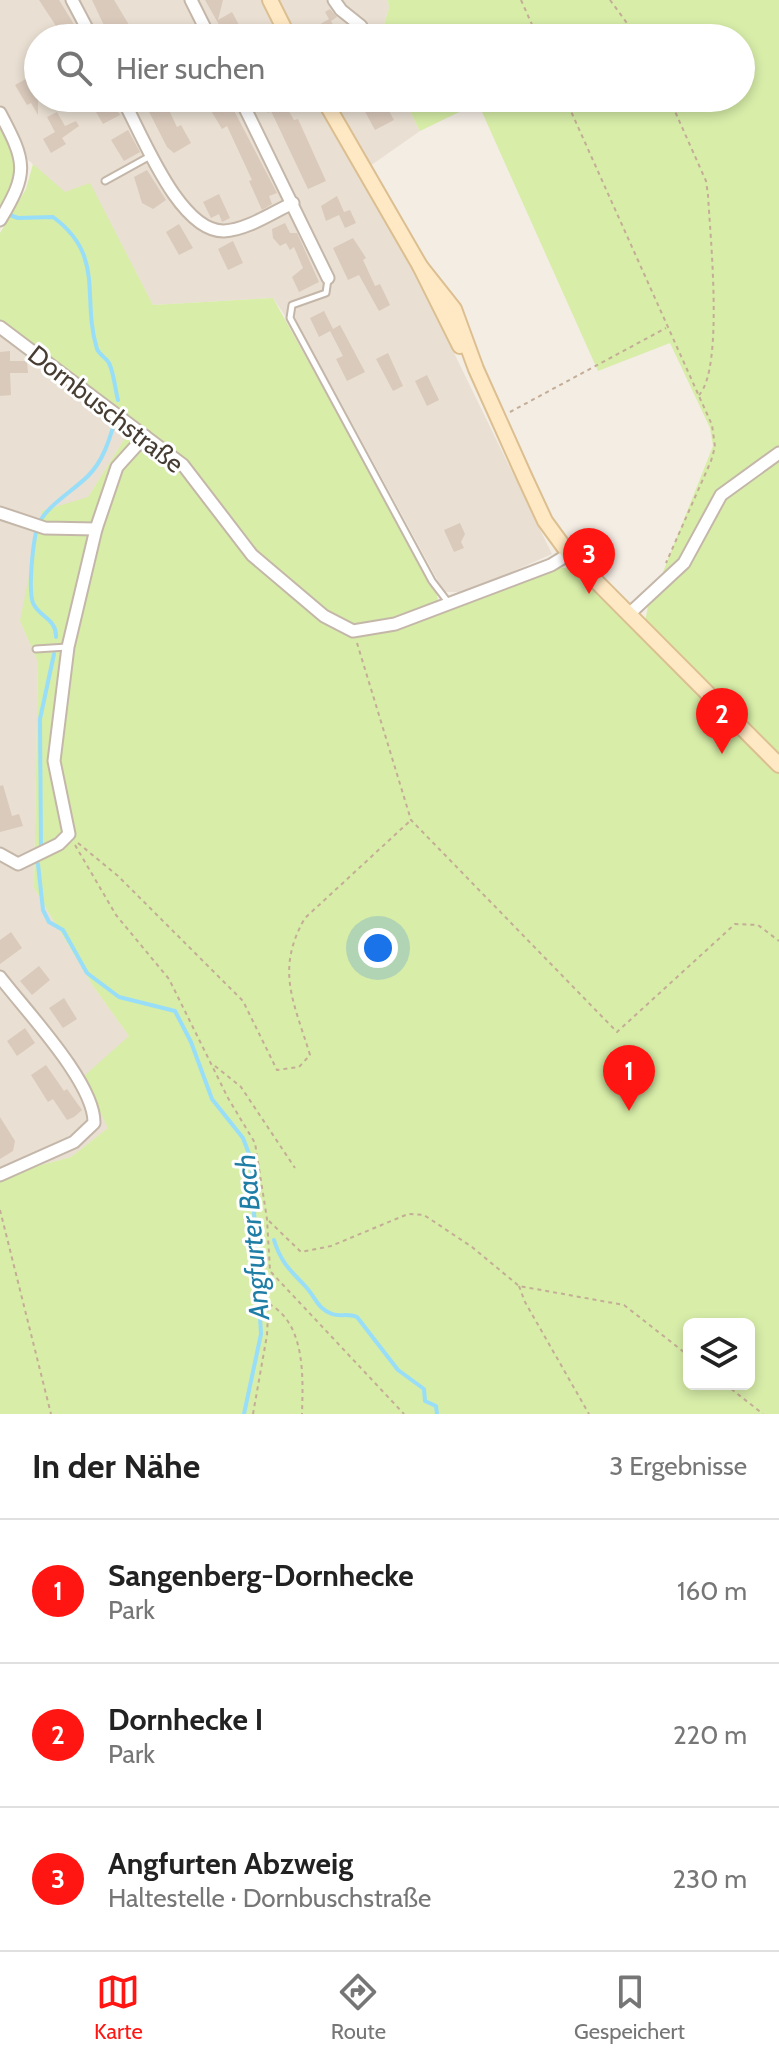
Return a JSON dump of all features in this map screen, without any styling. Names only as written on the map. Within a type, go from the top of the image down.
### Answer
[{"type":"main road","points":[[270,0],[282,24]]},
{"type":"main road","points":[[331,112],[420,266],[454,309],[476,369],[545,521],[569,554],[779,765]]},
{"type":"street","points":[[72,0],[85,24]]},
{"type":"street","points":[[191,0],[203,24]]},
{"type":"street","points":[[334,0],[358,24]]},
{"type":"street","points":[[130,112],[185,211],[195,222],[212,230],[235,229],[293,203]]},
{"type":"street","points":[[247,112],[328,278]]},
{"type":"street","points":[[0,113],[18,146],[24,170],[0,220]]},
{"type":"street","name":"Dornbuschstraße","points":[[0,327],[183,465],[252,555],[324,616],[353,631]]},
{"type":"street","points":[[0,854],[18,864],[59,844],[69,834],[54,761],[68,647],[96,529],[117,467],[145,436]]},
{"type":"street","points":[[628,615],[684,563],[721,495],[779,453]]},
{"type":"street","points":[[0,513],[45,528],[96,529]]},
{"type":"street","points":[[353,631],[395,624],[551,565],[569,554]]},
{"type":"street","points":[[0,977],[78,1080],[94,1110],[94,1123],[74,1142],[0,1175]]},
{"type":"lane","points":[[105,181],[153,154]]},
{"type":"lane","points":[[328,278],[326,293],[290,309],[290,318],[432,581],[449,603]]},
{"type":"lane","points":[[36,649],[68,647]]},
{"type":"path","points":[[521,0],[532,24]]},
{"type":"path","points":[[610,0],[628,24]]},
{"type":"path","points":[[571,112],[712,425],[715,447],[666,562]]},
{"type":"path","points":[[675,112],[706,181],[708,195],[713,296],[711,369],[705,388],[698,396]]},
{"type":"path","points":[[498,418],[667,327]]},
{"type":"path","points":[[353,631],[411,820],[617,1032],[735,924],[758,925],[779,941]]},
{"type":"path","points":[[69,834],[118,876],[243,1001],[277,1070],[299,1067],[310,1055],[287,971],[295,936],[305,918],[411,820]]},
{"type":"path","points":[[69,834],[116,915],[169,979],[255,1143],[267,1219],[270,1271],[267,1335],[253,1414]]},
{"type":"path","points":[[213,1064],[241,1087],[295,1168]]},
{"type":"path","points":[[0,1210],[51,1414]]},
{"type":"path","points":[[267,1219],[301,1252],[331,1246],[408,1214],[424,1215],[472,1247],[519,1286],[624,1305],[683,1351]]},
{"type":"path","points":[[270,1271],[404,1414]]},
{"type":"path","points":[[519,1286],[525,1302],[589,1414]]},
{"type":"path","points":[[268,1303],[279,1309],[297,1343],[304,1371],[302,1414]]},
{"type":"path","points":[[733,1390],[763,1414]]},
{"type":"shaded area","points":[[0,0],[388,0],[384,24],[24,24],[24,112],[410,112],[420,131],[370,166],[413,239],[414,271],[552,554],[466,592],[444,592],[333,388],[273,298],[153,305],[90,184],[65,193],[16,149],[0,123]]},
{"type":"shaded area","points":[[0,322],[134,424],[88,497],[20,621],[38,662],[34,888],[93,986],[129,1036],[108,1128],[71,1157],[0,1176]]},
{"type":"green space","points":[[388,0],[779,0],[779,755],[645,622],[648,606],[671,580],[663,572],[713,446],[710,428],[670,343],[598,371],[482,112],[755,112],[755,24],[384,24]]},
{"type":"green space","points":[[410,112],[459,112],[420,131]]},
{"type":"green space","points":[[0,123],[13,146],[17,166],[13,185],[0,208]]},
{"type":"green space","points":[[33,164],[65,192],[90,183],[153,305],[273,298],[436,591],[438,601],[394,617],[336,627],[362,635],[385,632],[560,567],[573,570],[779,772],[779,1414],[0,1414],[0,1176],[71,1157],[108,1128],[83,1077],[129,1036],[93,986],[34,888],[38,662],[20,621],[42,511],[88,497],[134,424],[0,322],[0,233],[26,189]]},
{"type":"building","points":[[39,0],[59,0],[74,24],[55,24]]},
{"type":"building","points":[[92,0],[114,0],[129,24],[103,24]]},
{"type":"building","points":[[205,0],[223,0],[218,20],[232,12],[238,24],[219,24]]},
{"type":"building","points":[[330,9],[337,17],[331,21],[333,24],[320,24],[329,19],[325,12]]},
{"type":"building","points":[[24,80],[24,100],[15,85]]},
{"type":"building","points":[[57,112],[65,126],[76,121],[79,126],[62,138],[66,144],[51,153],[43,139],[55,132],[47,117]]},
{"type":"building","points":[[96,112],[118,112],[120,115],[103,124]]},
{"type":"building","points":[[149,112],[170,112],[177,127],[181,125],[191,143],[174,153],[167,147]]},
{"type":"building","points":[[212,112],[235,112],[277,193],[269,196],[272,204],[262,210],[227,126],[222,129]]},
{"type":"building","points":[[271,112],[289,112],[294,120],[298,119],[326,181],[308,189]]},
{"type":"building","points":[[365,112],[390,112],[394,120],[375,130]]},
{"type":"building","points":[[128,130],[140,152],[124,161],[111,140]]},
{"type":"building","points":[[147,170],[166,200],[153,209],[142,203],[134,177]]},
{"type":"building","points":[[219,194],[230,218],[222,222],[219,214],[211,218],[203,202]]},
{"type":"building","points":[[337,196],[344,212],[350,210],[356,223],[345,228],[339,215],[326,221],[321,206]]},
{"type":"building","points":[[285,223],[290,233],[297,233],[319,282],[299,292],[292,277],[303,268],[294,247],[290,250],[286,243],[280,246],[273,238],[272,229]]},
{"type":"building","points":[[179,224],[193,248],[179,255],[166,232]]},
{"type":"building","points":[[353,238],[366,258],[363,260],[375,286],[380,284],[390,305],[379,311],[359,275],[348,280],[333,248]]},
{"type":"building","points":[[233,241],[243,263],[228,270],[218,249]]},
{"type":"building","points":[[324,311],[333,329],[340,325],[365,372],[347,381],[336,359],[343,356],[330,331],[319,337],[310,318]]},
{"type":"building","points":[[10,351],[10,361],[27,361],[28,373],[10,373],[11,395],[0,396],[0,352]]},
{"type":"building","points":[[388,353],[403,386],[393,391],[376,359]]},
{"type":"building","points":[[427,375],[439,400],[427,406],[415,381]]},
{"type":"building","points":[[460,523],[465,534],[461,542],[464,548],[454,552],[444,530]]},
{"type":"building","points":[[3,785],[12,816],[19,814],[23,826],[0,832],[0,786]]},
{"type":"building","points":[[11,932],[22,948],[0,964],[0,940]]},
{"type":"building","points":[[39,966],[50,980],[32,995],[20,981]]},
{"type":"building","points":[[64,998],[77,1019],[63,1028],[49,1008]]},
{"type":"building","points":[[25,1028],[35,1043],[17,1056],[7,1041]]},
{"type":"building","points":[[46,1065],[82,1110],[74,1117],[67,1120],[53,1099],[48,1102],[31,1075]]},
{"type":"building","points":[[0,1117],[15,1141],[13,1151],[0,1159]]},
{"type":"waterway","name":"Angfurter Bach","points":[[7,214],[18,218],[53,217],[80,247],[89,278],[97,349],[111,367],[118,400]]},
{"type":"waterway","name":"Angfurter Bach","points":[[56,637],[54,626],[33,603],[32,563],[37,530],[48,510],[98,464],[115,421]]},
{"type":"waterway","name":"Angfurter Bach","points":[[41,847],[40,719],[54,654]]},
{"type":"waterway","name":"Angfurter Bach","points":[[38,864],[43,910],[49,922],[63,930],[87,973],[119,997],[175,1011],[191,1042],[212,1099],[243,1138],[251,1159],[261,1334],[244,1414]]},
{"type":"waterway","points":[[274,1240],[283,1261],[320,1306],[332,1314],[357,1317],[398,1370],[424,1389],[425,1401],[436,1406],[437,1414]]},
{"type":"place","name":"Angfurten Abzweig","points":[[589,594]]},
{"type":"place","name":"Dornhecke I","points":[[722,754]]},
{"type":"place","name":"Sangenberg-Dornhecke","points":[[629,1111]]}]
